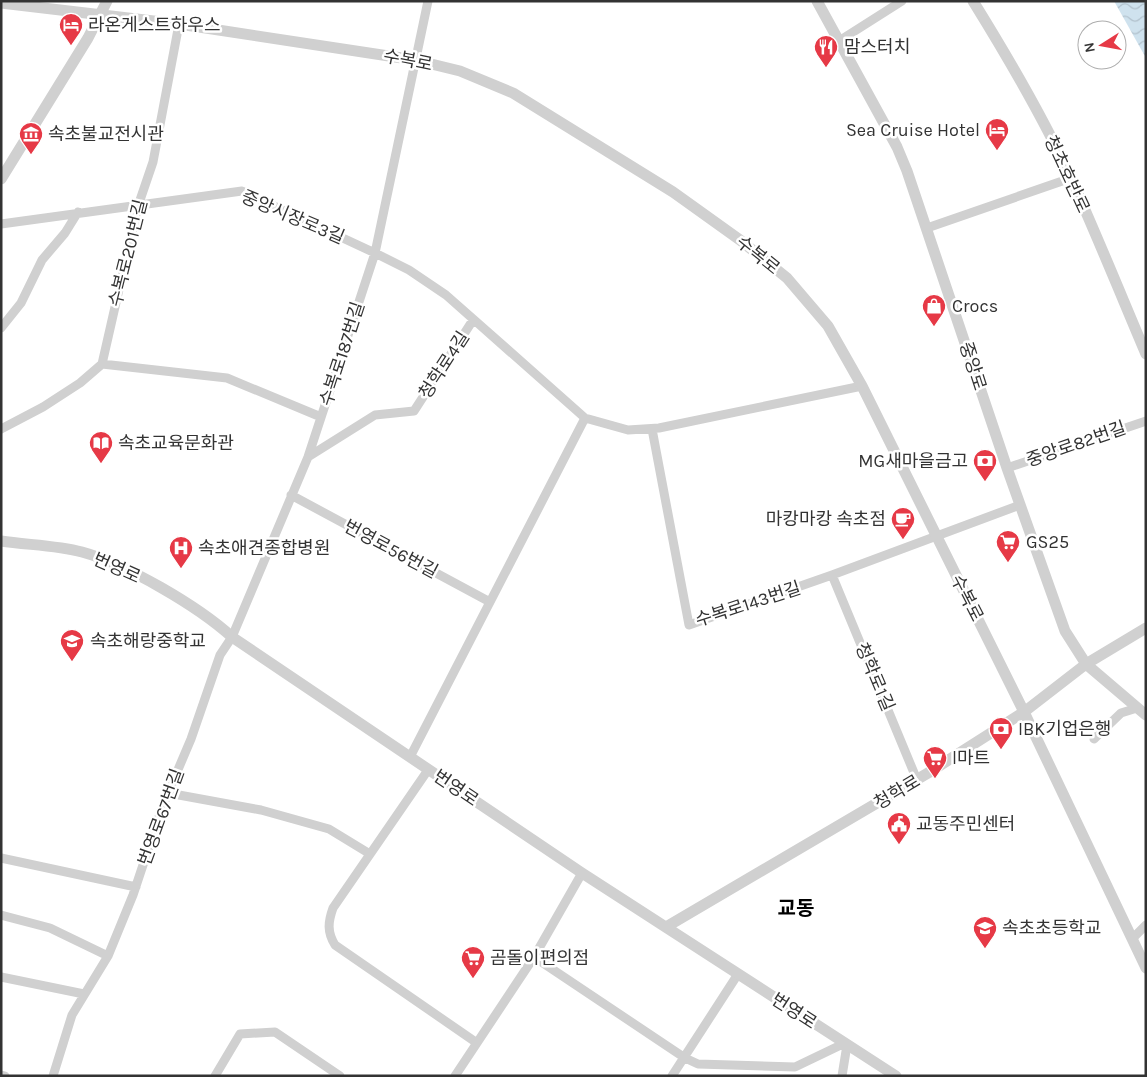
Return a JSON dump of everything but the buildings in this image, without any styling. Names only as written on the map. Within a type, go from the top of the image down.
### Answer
[{"type":"street","points":[[1,179],[88,38],[107,1]]},
{"type":"street","name":"수복로187번길","points":[[232,637],[308,457],[375,253],[428,1]]},
{"type":"street","name":"중앙로","points":[[817,1],[897,147],[928,228],[1007,468],[1066,631],[1086,664],[1141,712]]},
{"type":"street","points":[[839,41],[902,1]]},
{"type":"street","name":"청초호반로","points":[[973,1],[1024,85],[1071,178],[1146,354]]},
{"type":"street","name":"수복로","points":[[1,3],[179,24],[415,60],[460,71],[513,93],[672,192],[740,240],[787,278],[828,326],[862,386],[1024,712],[1146,968]]},
{"type":"street","name":"수복로201번길","points":[[102,364],[138,206],[153,162],[179,24]]},
{"type":"street","points":[[928,228],[1071,178]]},
{"type":"street","name":"중앙시장로3길","points":[[1,224],[242,191],[408,270],[446,295],[473,320]]},
{"type":"street","points":[[1,328],[21,303],[42,260],[65,233],[78,212]]},
{"type":"street","points":[[473,320],[585,418],[628,430],[652,429],[710,419],[788,400],[862,386]]},
{"type":"street","name":"청학로4길","points":[[308,457],[375,415],[414,411],[473,320]]},
{"type":"street","points":[[1,429],[43,407],[80,383],[102,364],[227,378],[321,417]]},
{"type":"street","points":[[410,758],[585,418]]},
{"type":"street","name":"중앙로82번길","points":[[1007,468],[1146,421]]},
{"type":"street","name":"수복로143번길","points":[[652,429],[689,625],[832,575],[935,535],[1020,505]]},
{"type":"street","name":"번영로56번길","points":[[291,496],[490,602]]},
{"type":"street","name":"번영로","points":[[1,540],[82,552],[135,574],[212,619],[232,637],[410,758],[896,1076]]},
{"type":"street","name":"청학로1길","points":[[832,575],[917,780]]},
{"type":"street","name":"청학로","points":[[666,927],[917,780],[1024,712],[1086,664],[1146,628]]},
{"type":"street","name":"번영로67번길","points":[[52,1076],[72,1015],[108,956],[136,887],[168,793],[191,739],[220,655],[232,637]]},
{"type":"street","points":[[1094,739],[1121,713],[1141,712]]},
{"type":"street","points":[[428,770],[332,908],[328,922],[330,936],[335,945],[476,1043]]},
{"type":"street","points":[[168,793],[261,810],[329,828],[370,854]]},
{"type":"street","points":[[1,858],[136,887]]},
{"type":"street","points":[[455,1076],[534,957],[582,872]]},
{"type":"street","points":[[1,915],[50,928],[108,956]]},
{"type":"street","points":[[1132,939],[1146,926]]},
{"type":"street","points":[[534,957],[684,1058],[698,1064],[795,1067],[846,1044]]},
{"type":"street","points":[[672,1076],[738,974]]},
{"type":"street","points":[[1,977],[84,994]]},
{"type":"street","points":[[215,1076],[240,1034],[275,1032],[340,1076]]},
{"type":"street","points":[[842,1076],[846,1044]]},
{"type":"street","points":[[1,1075],[5,1076]]},
{"type":"water","points":[[1114,1],[1146,1],[1146,58],[1127,24],[1127,20],[1125,20]]},
{"type":"place","name":"라온게스트하우스","points":[[71,46]]},
{"type":"place","name":"맘스터치","points":[[826,68]]},
{"type":"place","name":"Sea Cruise Hotel","points":[[997,151]]},
{"type":"place","name":"속초불교전시관","points":[[31,155]]},
{"type":"place","name":"Crocs","points":[[934,327]]},
{"type":"place","name":"속초교육문화관","points":[[101,464]]},
{"type":"place","name":"MG새마을금고","points":[[985,482]]},
{"type":"place","name":"마캉마캉 속초점","points":[[903,540]]},
{"type":"place","name":"GS25","points":[[1008,563]]},
{"type":"place","name":"속초애견종합병원","points":[[181,569]]},
{"type":"place","name":"속초해랑중학교","points":[[72,662]]},
{"type":"place","name":"IBK기업은행","points":[[1001,750]]},
{"type":"place","name":"l마트","points":[[935,779]]},
{"type":"place","name":"교동주민센터","points":[[899,845]]},
{"type":"place","name":"속초초등학교","points":[[985,949]]},
{"type":"place","name":"곰돌이편의점","points":[[473,979]]},
{"type":"district","name":"교동","points":[[796,908]]}]
